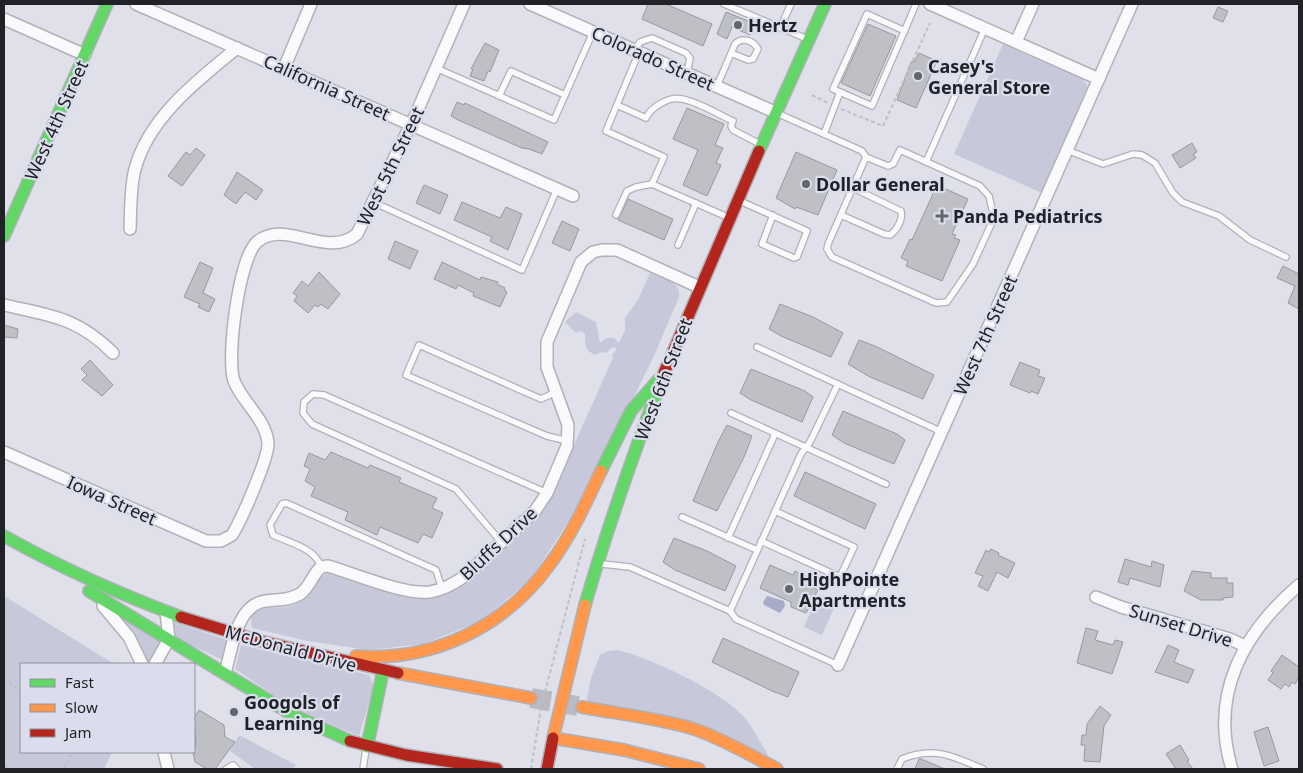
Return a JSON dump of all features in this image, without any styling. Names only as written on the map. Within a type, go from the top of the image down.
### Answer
[{"type":"main road","name":"West 4th Street","points":[[4,236],[107,4]]},
{"type":"main road","name":"West 6th Street","points":[[547,769],[568,665],[597,563],[666,371],[699,287],[825,4]]},
{"type":"main road","points":[[306,652],[364,657],[390,657],[419,652],[445,646],[500,618],[528,593],[559,553],[634,406],[666,371]]},
{"type":"main road","name":"McDonald Drive","points":[[4,536],[60,569],[92,593],[299,718],[367,747],[406,756],[497,769]]},
{"type":"main road","name":"McDonald Drive","points":[[60,569],[166,612],[236,635],[342,663],[531,698]]},
{"type":"main road","points":[[367,747],[383,671]]},
{"type":"main road","points":[[582,707],[673,723],[694,729],[776,769]]},
{"type":"main road","points":[[553,738],[624,750],[699,769]]},
{"type":"street","name":"California Street","points":[[136,4],[572,196]]},
{"type":"street","points":[[284,68],[311,4]]},
{"type":"street","name":"West 5th Street","points":[[221,541],[232,535],[236,527],[268,447],[263,428],[242,398],[231,369],[231,346],[246,258],[258,241],[273,235],[332,244],[346,242],[357,234],[411,124],[464,4]]},
{"type":"street","name":"Colorado Street","points":[[530,4],[777,113]]},
{"type":"street","points":[[930,4],[947,7],[985,28],[1099,78]]},
{"type":"street","points":[[1016,42],[1033,4]]},
{"type":"street","name":"West 7th Street","points":[[838,665],[1132,4]]},
{"type":"street","points":[[4,19],[85,55]]},
{"type":"street","points":[[130,229],[132,185],[135,169],[146,143],[183,95],[237,48]]},
{"type":"street","name":"Bluffs Drive","points":[[321,567],[328,566],[412,592],[431,592],[442,589],[465,576],[535,512],[547,493],[568,441],[568,425],[547,367],[547,342],[577,268],[586,257],[602,250],[617,250],[699,287]]},
{"type":"street","points":[[4,305],[65,320],[80,326],[94,334],[113,353]]},
{"type":"street","name":"Iowa Street","points":[[4,452],[197,538],[212,542],[221,541]]},
{"type":"street","points":[[225,673],[243,616],[251,606],[258,602],[288,600],[295,597],[302,593],[321,567]]},
{"type":"street","name":"Sunset Drive","points":[[1096,597],[1121,607],[1230,639],[1245,646],[1269,616],[1299,585]]},
{"type":"street","points":[[92,593],[129,637],[142,663]]},
{"type":"street","points":[[156,663],[169,639],[166,612]]},
{"type":"street","points":[[1232,769],[1224,736],[1228,693],[1238,660],[1245,646]]},
{"type":"street","points":[[164,753],[168,769]]},
{"type":"lane","points":[[724,4],[809,40]]},
{"type":"lane","points":[[780,28],[791,4]]},
{"type":"lane","points":[[905,31],[867,14],[834,89],[872,106],[905,31],[916,4]]},
{"type":"lane","points":[[926,162],[985,28]]},
{"type":"lane","points":[[436,68],[554,120],[593,32]]},
{"type":"lane","points":[[652,184],[664,157],[606,132],[640,42],[652,38],[686,53],[690,58],[687,73]]},
{"type":"lane","points":[[717,86],[735,44],[743,39],[755,44],[758,49],[757,54],[748,60],[732,53]]},
{"type":"lane","points":[[499,96],[511,71],[565,95]]},
{"type":"lane","points":[[824,134],[840,92]]},
{"type":"lane","points":[[617,105],[646,118],[650,110],[670,99],[682,98],[733,121],[731,126],[733,130],[762,145]]},
{"type":"lane","points":[[777,113],[862,151],[866,157],[891,166],[900,150],[980,186],[989,196],[994,218],[973,264],[947,302],[936,303],[832,257],[827,249],[866,157]]},
{"type":"lane","points":[[1067,150],[1103,164],[1133,154],[1142,155],[1154,164],[1173,193],[1182,202],[1219,216],[1250,240],[1286,257]]},
{"type":"lane","points":[[616,216],[627,192],[636,187],[652,184],[730,218]]},
{"type":"lane","points":[[841,215],[890,235],[895,232],[899,224],[902,216],[896,207],[853,188]]},
{"type":"lane","points":[[374,202],[522,270],[558,189]]},
{"type":"lane","points":[[738,200],[807,231],[797,257],[794,258],[762,244],[773,216]]},
{"type":"lane","points":[[678,245],[696,203]]},
{"type":"lane","points":[[556,392],[541,399],[419,345],[406,375],[547,436],[568,441]]},
{"type":"lane","points":[[757,347],[942,432]]},
{"type":"lane","points":[[730,611],[801,454],[806,448],[838,384]]},
{"type":"lane","points":[[502,543],[456,488],[312,424],[303,414],[304,402],[313,394],[324,395],[547,493]]},
{"type":"lane","points":[[731,414],[886,484]]},
{"type":"lane","points":[[728,538],[775,434]]},
{"type":"lane","points":[[321,567],[318,558],[312,553],[273,535],[270,525],[282,504],[286,503],[436,570],[442,589]]},
{"type":"lane","points":[[762,541],[840,577],[854,547],[775,511]]},
{"type":"lane","points":[[682,517],[757,550]]},
{"type":"lane","points":[[597,563],[630,567],[730,611],[736,619],[838,665]]},
{"type":"lane","points":[[363,769],[367,747]]},
{"type":"lane","points":[[897,769],[902,759],[917,753],[948,753],[983,769]]},
{"type":"lane","points":[[226,769],[233,765],[237,769]]},
{"type":"path","points":[[4,678],[20,690]]},
{"type":"path","points":[[64,769],[72,753]]},
{"type":"path","points":[[4,766],[12,769]]},
{"type":"shaded area","points":[[1003,44],[1081,78],[1088,86],[1087,93],[1042,193],[954,154]]},
{"type":"shaded area","points":[[650,273],[674,284],[679,292],[679,297],[654,356],[588,491],[531,579],[481,621],[423,644],[369,650],[307,641],[252,628],[251,617],[255,613],[264,608],[286,607],[298,603],[326,573],[406,597],[429,598],[447,593],[472,578],[535,520],[546,507],[613,358],[612,355],[617,349],[613,347],[606,353],[601,352],[596,355],[590,352],[586,347],[585,334],[580,331],[576,333],[565,322],[576,312],[596,322],[600,343],[606,338],[614,338],[619,343],[625,330],[625,318],[638,300]]},
{"type":"shaded area","points":[[819,594],[837,602],[822,635],[804,627]]},
{"type":"shaded area","points":[[4,596],[112,663],[20,663],[20,753],[112,753],[104,769],[4,769]]},
{"type":"shaded area","points":[[123,619],[161,642],[150,663],[145,663]]},
{"type":"shaded area","points":[[173,622],[227,640],[223,658],[221,659],[173,637]]},
{"type":"shaded area","points":[[241,645],[369,675],[374,686],[359,736],[293,708],[235,669]]},
{"type":"shaded area","points":[[617,650],[666,668],[720,697],[745,718],[769,757],[586,704],[591,678],[600,655],[608,651]]},
{"type":"shaded area","points":[[239,735],[296,765],[292,769],[255,769],[230,751]]},
{"type":"water","points":[[767,596],[784,601],[785,606],[780,613],[764,605],[763,602]]},
{"type":"building","points":[[648,4],[666,4],[712,24],[703,46],[642,19]]},
{"type":"building","points":[[1218,7],[1228,11],[1223,22],[1213,18]]},
{"type":"building","name":"Hertz","points":[[726,12],[755,24],[750,35],[732,27],[727,39],[717,34]]},
{"type":"building","name":"Casey's General Store","points":[[868,24],[896,36],[870,96],[841,83]]},
{"type":"building","points":[[485,43],[499,50],[484,81],[470,76],[473,69],[471,69]]},
{"type":"building","name":"Casey's General Store","points":[[919,53],[937,61],[916,108],[897,100],[911,62],[914,62]]},
{"type":"building","points":[[457,102],[464,105],[465,103],[548,142],[542,154],[522,148],[451,116]]},
{"type":"building","points":[[687,108],[724,124],[715,145],[723,148],[716,163],[721,165],[707,196],[683,185],[698,150],[673,139]]},
{"type":"building","points":[[1192,143],[1197,152],[1193,154],[1196,158],[1180,168],[1172,155]]},
{"type":"building","points":[[196,148],[205,155],[182,186],[168,176],[186,152],[190,155]]},
{"type":"building","name":"Dollar General","points":[[796,152],[837,170],[818,215],[796,207],[795,209],[776,198]]},
{"type":"building","points":[[237,172],[263,190],[256,200],[245,192],[236,204],[224,195]]},
{"type":"building","points":[[424,185],[448,195],[440,214],[416,203]]},
{"type":"building","name":"Panda Pediatrics","points":[[937,185],[968,199],[952,234],[956,235],[954,238],[960,240],[942,281],[906,266],[908,261],[901,258],[910,239],[912,240]]},
{"type":"building","points":[[628,199],[673,219],[664,240],[618,220]]},
{"type":"building","points":[[462,202],[500,218],[506,207],[522,214],[508,250],[490,241],[492,237],[454,220]]},
{"type":"building","points":[[562,221],[579,229],[570,251],[552,243]]},
{"type":"building","points":[[395,241],[418,251],[410,269],[388,259]]},
{"type":"building","points":[[200,262],[213,268],[203,293],[215,299],[209,312],[198,307],[200,304],[184,297]]},
{"type":"building","points":[[442,262],[480,280],[481,277],[498,282],[497,284],[505,288],[504,290],[507,292],[500,307],[473,296],[474,293],[458,285],[456,289],[434,279]]},
{"type":"building","points":[[1283,266],[1299,274],[1299,309],[1288,303],[1295,286],[1277,278]]},
{"type":"building","points":[[319,272],[340,294],[328,309],[321,304],[318,307],[315,305],[308,313],[294,301],[297,296],[293,293],[302,281],[308,286]]},
{"type":"building","points":[[780,304],[813,317],[843,333],[831,357],[769,329]]},
{"type":"building","points":[[4,325],[18,329],[17,338],[4,337]]},
{"type":"building","points":[[859,340],[934,375],[923,399],[870,377],[848,364]]},
{"type":"building","points":[[90,360],[113,385],[102,396],[82,380],[87,375],[81,369]]},
{"type":"building","points":[[1020,362],[1040,370],[1038,376],[1045,378],[1038,394],[1010,385]]},
{"type":"building","points":[[751,369],[805,391],[813,397],[802,422],[751,400],[740,393]]},
{"type":"building","points":[[843,411],[897,434],[905,440],[894,464],[844,443],[832,435]]},
{"type":"building","points":[[727,425],[752,436],[745,455],[717,511],[693,501]]},
{"type":"building","points":[[331,452],[368,468],[370,465],[401,478],[399,482],[437,498],[432,508],[443,513],[432,538],[423,534],[418,543],[380,527],[377,535],[345,520],[348,512],[311,496],[315,487],[305,481],[310,469],[304,466],[309,453],[325,460]]},
{"type":"building","points":[[805,472],[876,504],[865,529],[794,496]]},
{"type":"building","points":[[674,538],[707,551],[736,566],[725,591],[675,570],[663,562]]},
{"type":"building","points":[[991,549],[999,553],[998,555],[1015,563],[1008,578],[997,572],[988,591],[978,586],[983,576],[975,573],[986,550],[989,552]]},
{"type":"building","points":[[1125,559],[1151,567],[1152,561],[1164,565],[1160,587],[1130,578],[1128,585],[1118,582]]},
{"type":"building","name":"HighPointe Apartments","points":[[770,565],[793,575],[795,571],[804,576],[801,582],[818,590],[806,613],[791,607],[791,602],[760,588]]},
{"type":"building","points":[[1192,571],[1211,573],[1211,578],[1227,578],[1227,583],[1233,583],[1233,597],[1223,598],[1223,600],[1201,600],[1184,591]]},
{"type":"building","points":[[1086,628],[1098,631],[1095,640],[1113,645],[1115,640],[1123,642],[1112,674],[1077,663]]},
{"type":"building","points":[[723,638],[799,672],[788,697],[712,662]]},
{"type":"building","points":[[1168,645],[1179,650],[1174,662],[1194,670],[1188,683],[1155,672]]},
{"type":"building","points":[[1282,655],[1299,667],[1299,677],[1295,684],[1292,682],[1289,687],[1285,684],[1281,689],[1268,680],[1273,673],[1271,671]]},
{"type":"building","points":[[1100,706],[1111,715],[1104,726],[1100,762],[1084,761],[1085,745],[1081,745],[1082,735],[1086,735],[1087,724]]},
{"type":"building","points":[[199,710],[224,725],[225,737],[235,742],[215,769],[207,769],[195,762],[193,753],[195,753],[196,743],[195,716]]},
{"type":"building","points":[[1268,727],[1279,761],[1264,766],[1254,732]]},
{"type":"building","points":[[1180,745],[1193,769],[1176,769],[1166,754]]},
{"type":"building","points":[[919,759],[921,759],[945,769],[915,769]]},
{"type":"tunnel","points":[[531,698],[578,706]]},
{"type":"traffic: fast","points":[[4,236],[107,4]]},
{"type":"traffic: fast","points":[[759,151],[825,4]]},
{"type":"traffic: fast","points":[[585,605],[622,488],[664,373]]},
{"type":"traffic: fast","points":[[601,471],[631,411],[658,380]]},
{"type":"traffic: fast","points":[[4,536],[91,580],[181,617]]},
{"type":"traffic: fast","points":[[89,591],[291,714],[350,741]]},
{"type":"traffic: fast","points":[[367,747],[383,671]]},
{"type":"traffic: slow","points":[[356,656],[385,656],[412,653],[439,646],[465,636],[512,606],[532,586],[558,553],[578,519],[601,471]]},
{"type":"traffic: slow","points":[[585,605],[553,738],[624,750],[699,769]]},
{"type":"traffic: slow","points":[[398,673],[531,698]]},
{"type":"traffic: slow","points":[[582,707],[652,719],[694,729],[726,742],[777,769]]},
{"type":"traffic: jam","points":[[664,373],[759,151]]},
{"type":"traffic: jam","points":[[181,617],[260,641],[398,673]]},
{"type":"traffic: jam","points":[[547,769],[553,738]]},
{"type":"traffic: jam","points":[[350,741],[406,755],[497,769]]},
{"type":"place","name":"Hertz","points":[[738,25]]},
{"type":"place","name":"Casey's General Store","points":[[918,76]]},
{"type":"place","name":"Dollar General","points":[[806,184]]},
{"type":"place","name":"Panda Pediatrics","points":[[942,216]]},
{"type":"place","name":"HighPointe Apartments","points":[[789,589]]},
{"type":"place","name":"Googols of Learning","points":[[234,712]]}]
